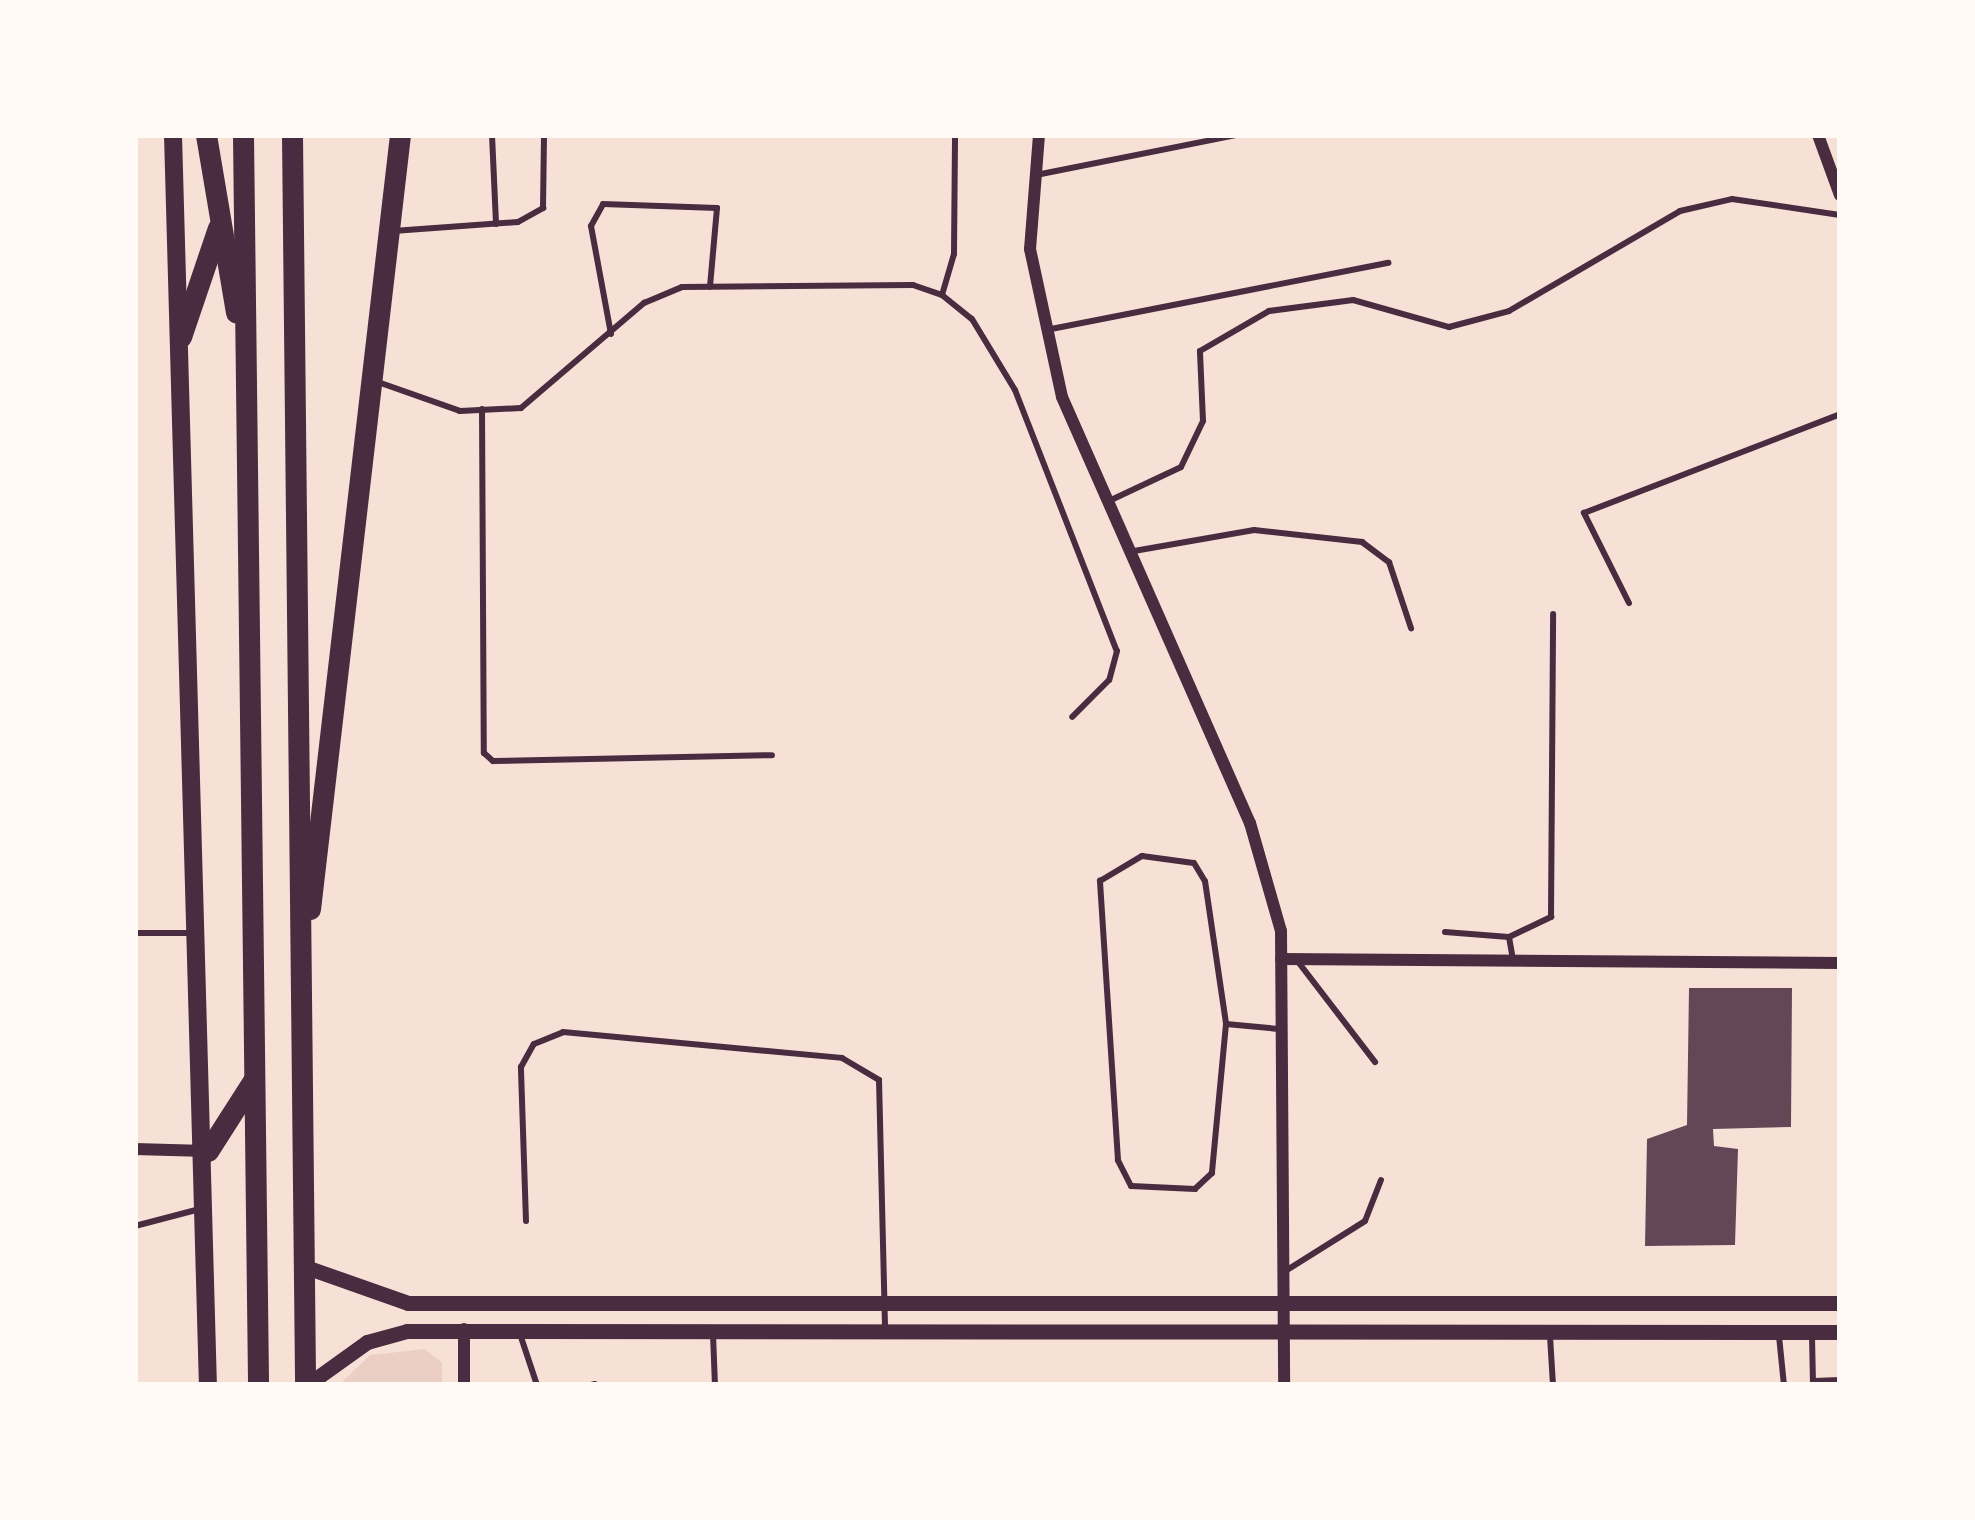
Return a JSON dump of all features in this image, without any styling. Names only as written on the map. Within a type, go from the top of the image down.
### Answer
[{"type":"highway","points":[[206,135],[248,380]]},
{"type":"highway","points":[[292,135],[306,1385]]},
{"type":"highway","points":[[300,997],[400,135]]},
{"type":"highway","points":[[181,337],[243,144]]},
{"type":"highway","points":[[243,144],[258,1385]]},
{"type":"highway","points":[[208,1151],[255,1078]]},
{"type":"main road","points":[[173,135],[208,1151],[208,1385]]},
{"type":"street","points":[[1039,135],[1030,249],[1042,331],[1108,502],[1250,824],[1281,959],[1283,1385]]},
{"type":"street","points":[[1818,135],[1840,195]]},
{"type":"street","points":[[1281,959],[1840,963]]},
{"type":"street","points":[[135,1149],[208,1151]]},
{"type":"street","points":[[303,1266],[408,1304],[1284,1312],[1840,1304]]},
{"type":"street","points":[[306,1385],[367,1342],[464,1329],[1840,1332]]},
{"type":"street","points":[[464,1329],[464,1385]]},
{"type":"lane","points":[[492,135],[496,224]]},
{"type":"lane","points":[[389,231],[496,224],[543,208],[544,135]]},
{"type":"lane","points":[[942,295],[954,254],[955,135]]},
{"type":"lane","points":[[1036,175],[1238,135]]},
{"type":"lane","points":[[1108,502],[1181,467],[1203,421],[1200,351],[1269,311],[1352,300],[1449,328],[1509,311],[1680,211],[1732,200],[1840,215]]},
{"type":"lane","points":[[611,334],[591,226],[603,204],[717,208],[710,287]]},
{"type":"lane","points":[[1042,331],[1388,263]]},
{"type":"lane","points":[[374,381],[482,410],[521,408],[551,391],[644,302],[710,287],[913,285],[942,295],[972,319],[1015,389],[1117,651],[1108,680],[1072,717]]},
{"type":"lane","points":[[482,410],[484,753],[772,754]]},
{"type":"lane","points":[[1629,603],[1584,513],[1840,415]]},
{"type":"lane","points":[[1130,553],[1253,530],[1362,542],[1390,562],[1412,628]]},
{"type":"lane","points":[[1445,932],[1509,937],[1551,916],[1553,614]]},
{"type":"lane","points":[[1117,863],[1194,863],[1226,1024],[1212,1173],[1196,1189],[1131,1186],[1118,1160],[1100,994],[1100,881],[1117,863]]},
{"type":"lane","points":[[135,933],[201,933]]},
{"type":"lane","points":[[1509,937],[1513,960]]},
{"type":"lane","points":[[1297,960],[1376,1062]]},
{"type":"lane","points":[[1226,1024],[1282,1029]]},
{"type":"lane","points":[[526,1221],[521,1067],[534,1044],[562,1032],[842,1058],[879,1080],[885,1332]]},
{"type":"lane","points":[[1283,1270],[1365,1221],[1381,1180]]},
{"type":"lane","points":[[135,1226],[209,1207]]},
{"type":"lane","points":[[520,1329],[537,1385]]},
{"type":"lane","points":[[712,1330],[715,1385]]},
{"type":"lane","points":[[1549,1332],[1553,1385]]},
{"type":"lane","points":[[1779,1332],[1784,1385]]},
{"type":"lane","points":[[1812,1332],[1813,1383],[1840,1380]]},
{"type":"shaded area","points":[[425,1349],[442,1363],[442,1385],[339,1385],[370,1355]]},
{"type":"building","points":[[1689,988],[1792,988],[1791,1127],[1713,1129],[1714,1146],[1738,1149],[1735,1245],[1645,1246],[1647,1139],[1687,1125]]}]
